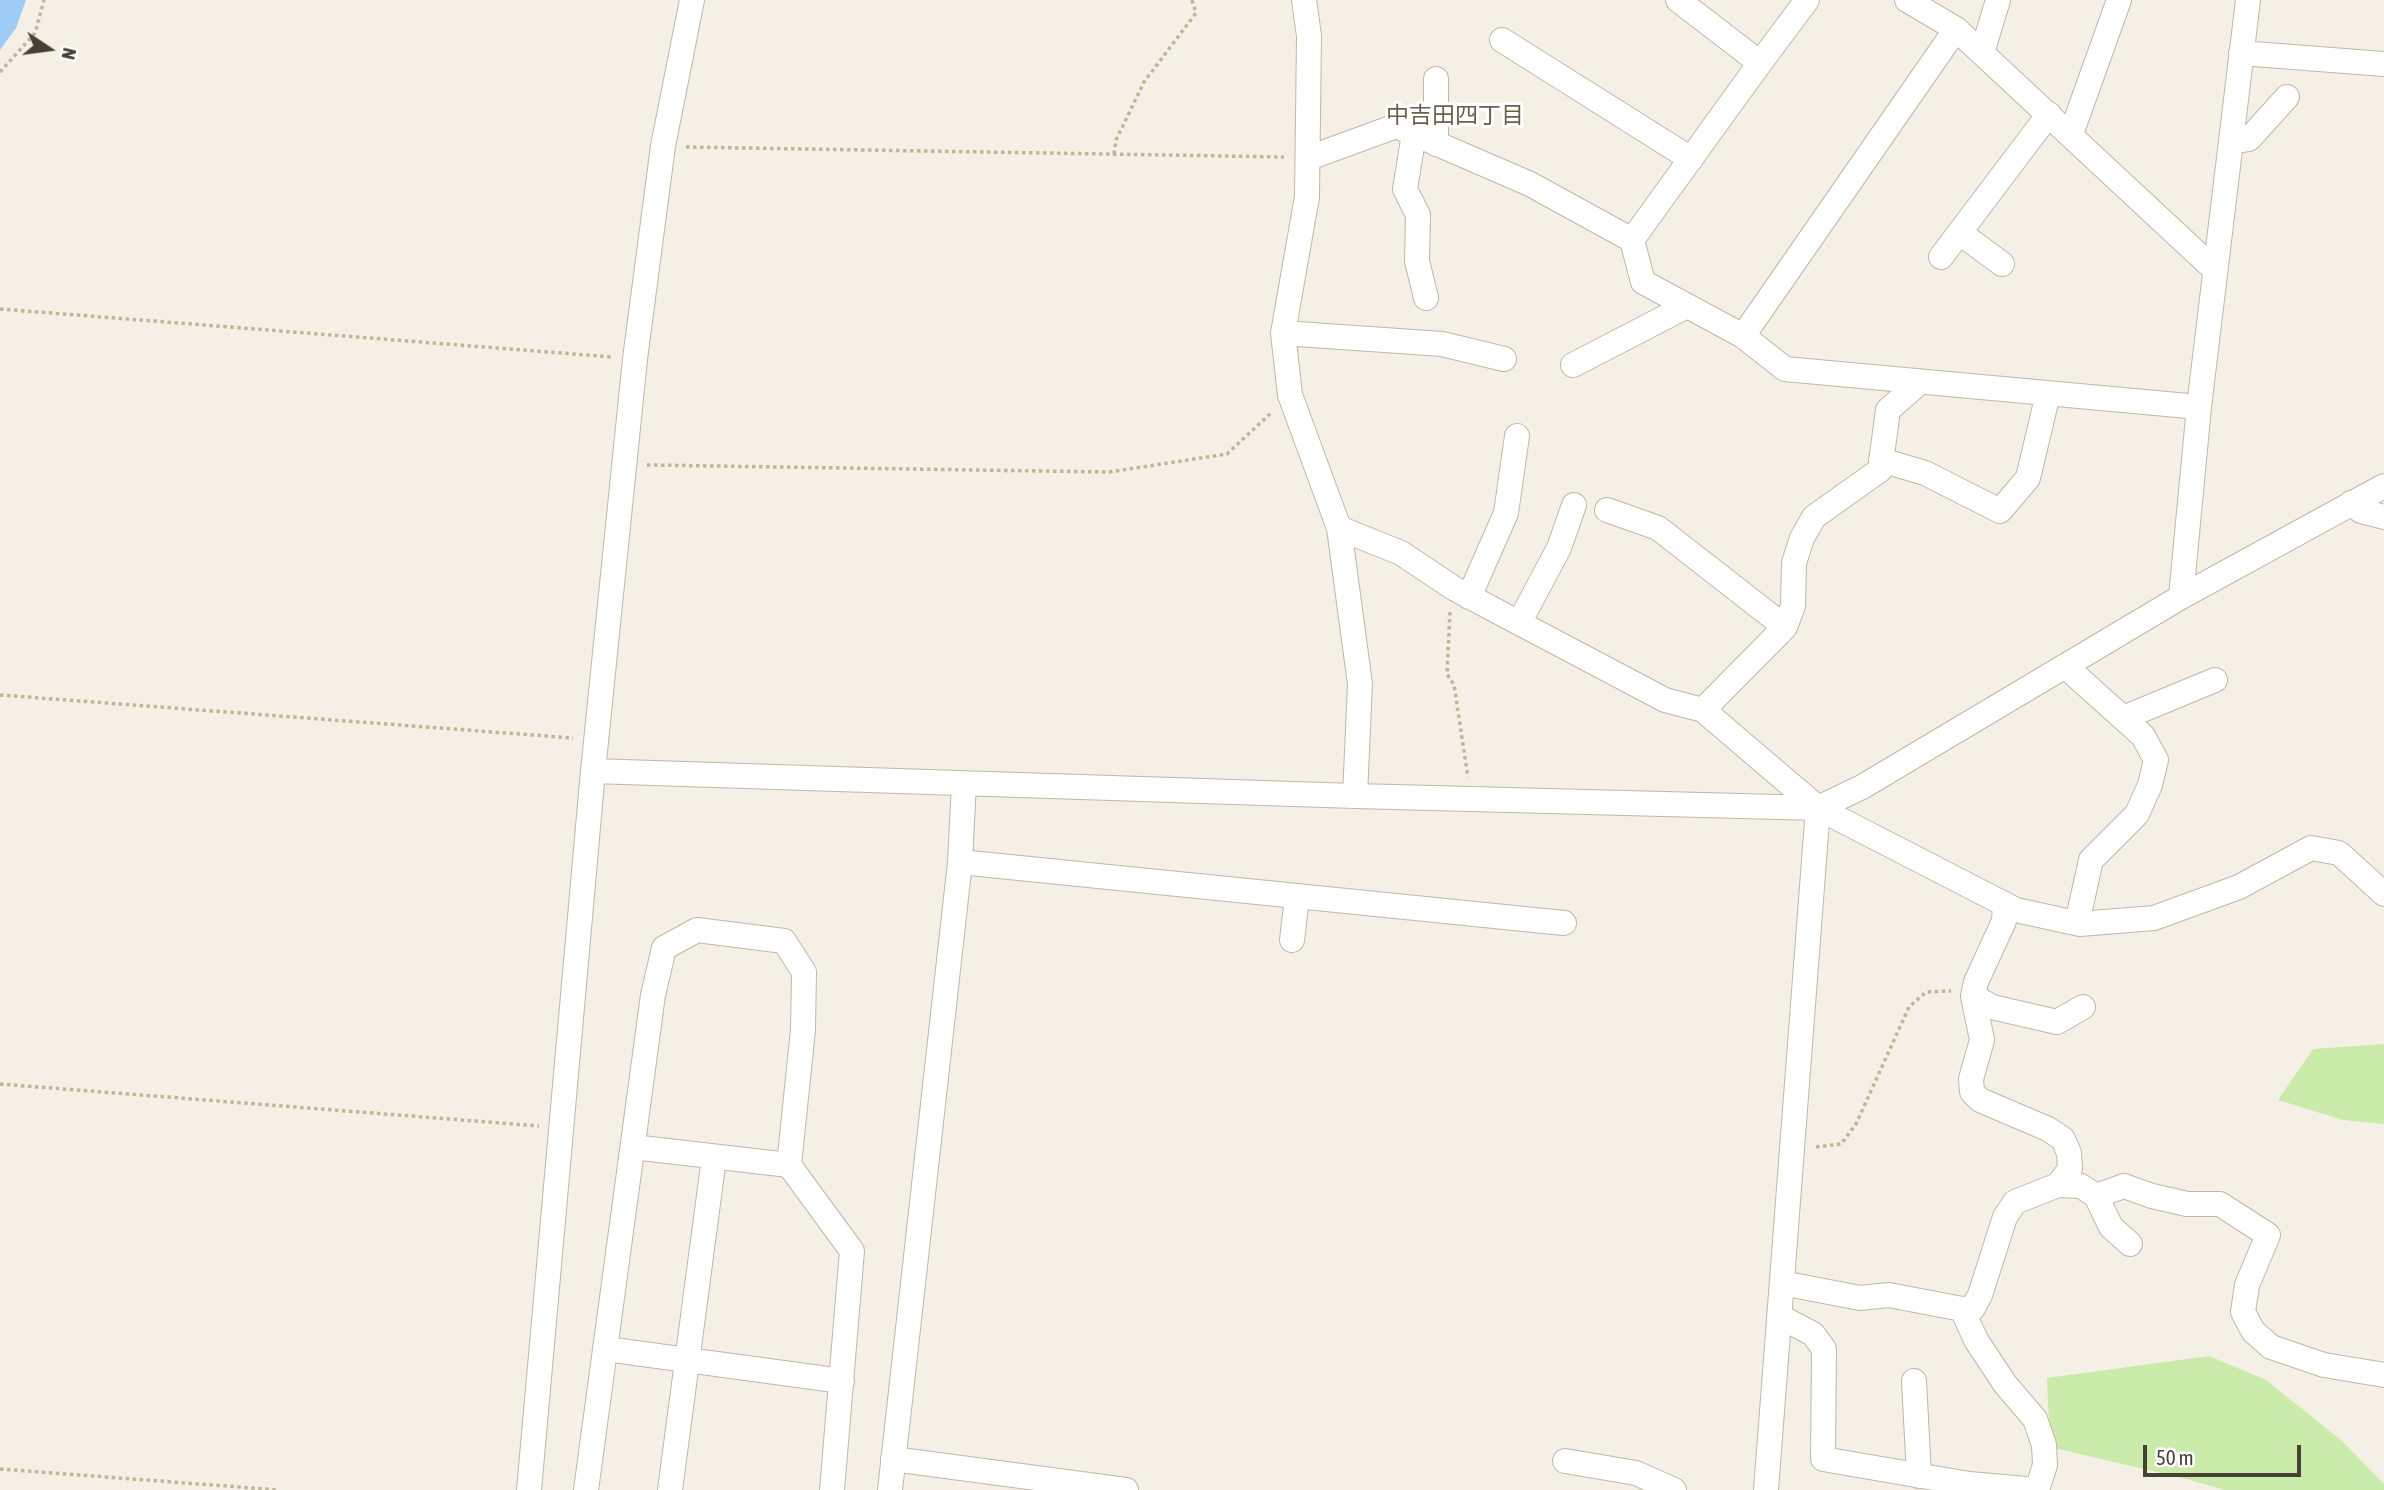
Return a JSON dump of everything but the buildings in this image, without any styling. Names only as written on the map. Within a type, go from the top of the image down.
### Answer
[{"type":"street","points":[[528,1490],[593,771],[635,359],[663,146],[692,0]]},
{"type":"street","points":[[1304,0],[1310,36],[1307,197],[1283,333],[1290,395],[1339,528],[1360,684],[1354,796]]},
{"type":"street","points":[[1678,0],[1760,63]]},
{"type":"street","points":[[1632,240],[1807,0]]},
{"type":"street","points":[[1907,0],[1956,29],[2216,270]]},
{"type":"street","points":[[1982,53],[1998,0]]},
{"type":"street","points":[[2071,134],[2119,0]]},
{"type":"street","points":[[2181,597],[2199,407],[2248,0]]},
{"type":"street","points":[[1743,336],[1956,29]]},
{"type":"street","points":[[1502,40],[1691,159]]},
{"type":"street","points":[[2241,53],[2384,64]]},
{"type":"street","points":[[1426,298],[1417,261],[1418,215],[1405,190],[1425,139],[1436,79]]},
{"type":"street","points":[[2231,142],[2249,139],[2287,97]]},
{"type":"street","points":[[1941,257],[2049,114]]},
{"type":"street","points":[[1309,158],[1396,127],[1530,184],[1632,240],[1643,282],[1743,336],[1785,369],[2199,407]]},
{"type":"street","points":[[1960,233],[2002,264]]},
{"type":"street","points":[[1573,365],[1687,306]]},
{"type":"street","points":[[1283,333],[1442,344],[1504,359]]},
{"type":"street","points":[[1703,710],[1785,627],[1793,606],[1794,564],[1802,538],[1814,517],[1880,470],[1888,410],[1920,382]]},
{"type":"street","points":[[1881,460],[1925,473],[2003,517],[2028,478],[2048,394]]},
{"type":"street","points":[[1464,594],[1506,513],[1517,436]]},
{"type":"street","points":[[593,771],[1818,808],[1862,787],[2181,597],[2384,486]]},
{"type":"street","points":[[2351,503],[2361,511],[2384,517]]},
{"type":"street","points":[[1519,623],[1559,548],[1574,505]]},
{"type":"street","points":[[1608,510],[1658,528],[1785,627]]},
{"type":"street","points":[[1339,528],[1401,553],[1464,594],[1665,700],[1703,710],[1818,808],[2016,910],[2077,923],[2154,918],[2239,887],[2311,848],[2339,853],[2384,894]]},
{"type":"street","points":[[2065,666],[2143,736],[2156,760],[2150,785],[2137,814],[2091,860],[2077,923]]},
{"type":"street","points":[[2123,718],[2216,680]]},
{"type":"street","points":[[890,1490],[960,862],[964,783]]},
{"type":"street","points":[[1766,1490],[1818,808]]},
{"type":"street","points":[[960,862],[1564,923]]},
{"type":"street","points":[[1292,940],[1297,897]]},
{"type":"street","points":[[2005,905],[2004,921],[1976,982],[1973,996],[1982,1040],[1971,1079],[1972,1092],[1980,1100],[2049,1129],[2063,1139],[2069,1153],[2070,1168],[2058,1185]]},
{"type":"street","points":[[586,1490],[653,995],[664,948],[698,930],[784,941],[804,972],[803,1030],[789,1165],[852,1251],[832,1490]]},
{"type":"street","points":[[1973,996],[1992,1007],[2056,1022],[2083,1007]]},
{"type":"street","points":[[633,1147],[789,1165]]},
{"type":"street","points":[[670,1490],[714,1158]]},
{"type":"street","points":[[1782,1283],[1860,1298],[1889,1295],[1962,1309],[1973,1308],[1980,1295],[2006,1217],[2015,1202],[2058,1185],[2081,1186],[2096,1196],[2111,1227],[2130,1244]]},
{"type":"street","points":[[2096,1196],[2124,1186],[2188,1204],[2220,1204],[2268,1235],[2247,1285],[2244,1312],[2253,1331],[2271,1347],[2324,1365],[2384,1375]]},
{"type":"street","points":[[1779,1316],[1813,1334],[1824,1349],[1823,1459],[1969,1484],[2037,1490],[2045,1465],[2044,1445],[2035,1419],[1990,1362],[1976,1340],[1962,1309]]},
{"type":"street","points":[[606,1349],[842,1381]]},
{"type":"street","points":[[1914,1381],[1919,1476]]},
{"type":"street","points":[[893,1459],[1126,1490]]},
{"type":"street","points":[[1565,1461],[1636,1473],[1674,1490]]},
{"type":"path","points":[[0,72],[35,33],[44,0]]},
{"type":"path","points":[[1114,154],[1116,140],[1143,82],[1196,13],[1192,0]]},
{"type":"path","points":[[663,146],[1309,158]]},
{"type":"path","points":[[0,309],[635,359]]},
{"type":"path","points":[[624,464],[1109,472],[1227,454],[1290,395]]},
{"type":"path","points":[[1464,594],[1450,610],[1447,674],[1454,685],[1471,799]]},
{"type":"path","points":[[0,695],[596,740]]},
{"type":"path","points":[[1807,1146],[1841,1144],[1856,1124],[1909,1007],[1926,992],[1948,990],[1973,996]]},
{"type":"path","points":[[0,1084],[562,1127]]},
{"type":"path","points":[[0,1469],[279,1490]]},
{"type":"green space","points":[[2384,1044],[2384,1124],[2343,1120],[2278,1100],[2313,1049]]},
{"type":"green space","points":[[2209,1356],[2266,1380],[2341,1440],[2384,1484],[2384,1490],[2225,1490],[2050,1447],[2047,1378]]},
{"type":"water","points":[[0,0],[26,0],[16,28],[0,50]]},
{"type":"district","name":"中吉田四丁目","points":[[1455,116]]}]
